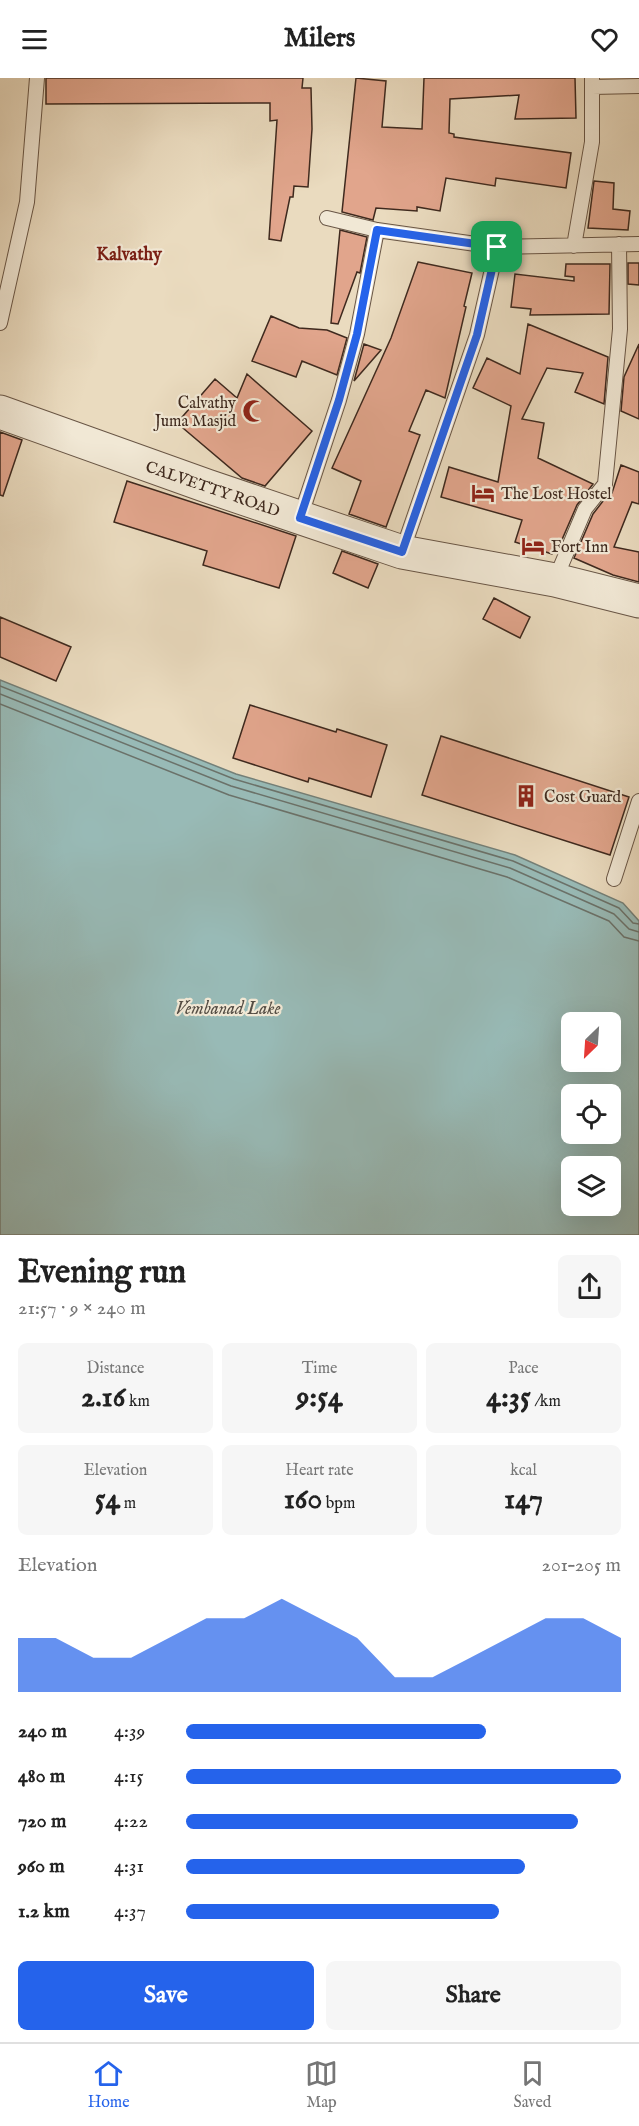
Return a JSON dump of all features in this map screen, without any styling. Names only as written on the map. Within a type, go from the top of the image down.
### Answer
[{"type":"street","name":"CALVETTY ROAD","points":[[0,412],[402,552],[555,580],[639,601]]},
{"type":"lane","points":[[0,323],[27,202],[37,78]]},
{"type":"lane","points":[[574,246],[592,142],[592,82],[639,86]]},
{"type":"lane","points":[[327,218],[377,230],[497,247],[639,244]]},
{"type":"lane","points":[[300,518],[339,400],[357,334],[377,230]]},
{"type":"lane","points":[[555,580],[585,509],[605,484],[620,329],[619,244]]},
{"type":"lane","points":[[402,552],[477,335],[497,247]]},
{"type":"lane","points":[[614,879],[639,801]]},
{"type":"water","name":"Vembanad Lake","points":[[0,680],[236,774],[515,855],[623,903],[639,921],[639,1235],[0,1235]]},
{"type":"building","points":[[46,78],[303,78],[302,88],[311,88],[312,129],[308,187],[294,186],[281,241],[269,239],[277,120],[270,121],[270,103],[46,104]]},
{"type":"building","points":[[356,78],[386,81],[382,127],[422,129],[424,78],[575,78],[576,118],[515,119],[519,95],[450,99],[449,133],[454,134],[454,137],[571,153],[566,188],[496,178],[495,186],[446,178],[440,211],[417,207],[417,211],[376,208],[373,220],[342,212]]},
{"type":"building","points":[[594,181],[614,183],[613,209],[630,211],[628,230],[588,228]]},
{"type":"building","points":[[340,230],[367,237],[360,273],[357,272],[338,324],[331,323]]},
{"type":"building","points":[[418,262],[472,273],[445,398],[426,390],[409,431],[420,435],[386,527],[349,514],[361,481],[332,468],[391,338]]},
{"type":"building","points":[[628,263],[639,263],[639,285],[628,284]]},
{"type":"building","points":[[566,264],[610,264],[609,314],[530,315],[531,309],[511,307],[515,274],[574,281],[574,277],[565,276]]},
{"type":"building","points":[[271,316],[299,328],[327,330],[347,338],[337,375],[302,361],[296,377],[252,361]]},
{"type":"building","points":[[528,324],[608,357],[604,404],[575,392],[583,373],[547,368],[522,419],[544,423],[538,458],[593,484],[577,505],[557,551],[553,550],[552,554],[515,542],[522,520],[441,497],[449,467],[498,482],[511,406],[473,388],[487,358],[520,374]]},
{"type":"building","points":[[364,344],[381,350],[354,381]]},
{"type":"building","points":[[639,344],[639,419],[621,411],[624,377]]},
{"type":"building","points":[[247,374],[312,431],[265,486],[242,478],[177,423],[215,379],[237,398]]},
{"type":"building","points":[[0,432],[22,440],[3,496],[0,495]]},
{"type":"building","points":[[621,465],[639,472],[639,504],[632,502],[614,547],[639,552],[639,582],[613,575],[574,558],[593,514],[610,492],[612,493]]},
{"type":"building","points":[[127,481],[296,536],[279,588],[203,565],[207,551],[114,522]]},
{"type":"building","points":[[342,551],[378,564],[368,588],[333,573]]},
{"type":"building","points":[[494,598],[530,617],[520,638],[483,619]]},
{"type":"building","points":[[0,617],[71,647],[56,681],[0,657]]},
{"type":"building","points":[[250,705],[336,732],[337,729],[387,745],[371,797],[309,778],[308,782],[233,758]]},
{"type":"building","name":"Cost Guard","points":[[441,736],[629,797],[610,855],[422,795]]},
{"type":"place","name":"Calvathy Juma Masjid","points":[[254,411]]},
{"type":"place","name":"The Lost Hostel","points":[[483,493]]},
{"type":"place","name":"Fort Inn","points":[[533,546]]},
{"type":"place","name":"Cost Guard","points":[[526,796]]},
{"type":"district","name":"Kalvathy","points":[[129,254]]},
{"type":"route","points":[[377,230],[497,247],[477,335],[402,552],[300,518],[339,400],[357,334],[377,230]]}]
